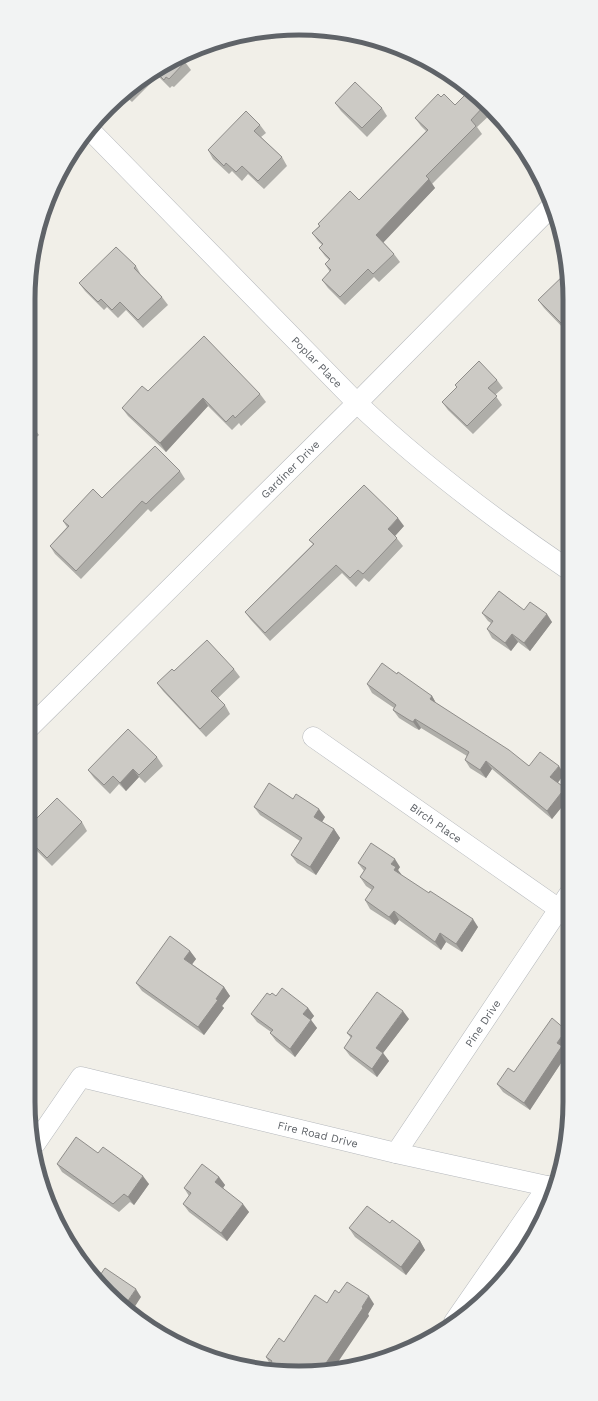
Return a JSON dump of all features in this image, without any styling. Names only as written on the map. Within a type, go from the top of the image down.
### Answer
[{"type":"street","name":"Poplar Place","points":[[94,134],[357,403],[402,444],[519,536],[563,567]]},
{"type":"street","name":"Gardiner Drive","points":[[35,722],[357,403],[548,210]]},
{"type":"street","name":"Birch Place","points":[[313,737],[563,900]]},
{"type":"street","name":"Pine Drive","points":[[396,1153],[563,902]]},
{"type":"street","name":"Fire Road Drive","points":[[38,1140],[80,1077],[396,1153],[549,1186]]},
{"type":"street","points":[[465,1307],[546,1196]]},
{"type":"building","points":[[182,62],[185,62],[169,79],[166,77],[164,80],[159,75]]},
{"type":"building","points":[[355,82],[382,108],[362,128],[335,103]]},
{"type":"building","points":[[438,94],[441,97],[444,94],[455,105],[465,95],[482,108],[471,120],[476,126],[426,176],[429,179],[376,235],[394,254],[373,274],[368,269],[340,297],[322,280],[331,270],[325,264],[330,259],[319,248],[323,244],[312,233],[320,226],[318,224],[350,191],[359,200],[428,130],[415,118]]},
{"type":"building","points":[[246,111],[260,125],[254,131],[282,157],[258,181],[242,166],[236,172],[226,163],[224,166],[208,150]]},
{"type":"building","points":[[116,247],[136,266],[134,268],[162,297],[138,320],[120,302],[112,310],[101,299],[98,302],[79,283]]},
{"type":"building","points":[[562,277],[563,323],[562,324],[538,300]]},
{"type":"building","points":[[204,336],[260,394],[235,418],[233,415],[226,422],[203,398],[160,443],[122,408],[142,386],[148,391]]},
{"type":"building","points":[[479,361],[497,380],[488,388],[497,396],[467,426],[442,402],[457,387],[455,385]]},
{"type":"building","points":[[155,446],[180,471],[146,504],[142,501],[76,571],[50,546],[69,526],[63,521],[93,489],[102,498]]},
{"type":"building","points":[[364,485],[398,518],[388,529],[397,538],[363,574],[358,570],[350,578],[336,565],[265,633],[245,612],[314,544],[309,540]]},
{"type":"building","points":[[499,591],[524,610],[530,602],[547,614],[524,643],[512,634],[505,643],[487,629],[493,621],[482,613]]},
{"type":"building","points":[[207,640],[234,669],[211,691],[225,705],[200,729],[157,683],[172,669],[174,671]]},
{"type":"building","points":[[382,663],[397,674],[398,672],[432,696],[430,699],[509,750],[529,766],[540,752],[559,766],[550,777],[563,787],[563,791],[547,811],[486,761],[480,770],[465,760],[469,752],[415,719],[413,722],[393,710],[396,705],[367,684]]},
{"type":"building","points":[[128,729],[157,757],[139,775],[133,769],[120,783],[113,776],[104,785],[88,770]]},
{"type":"building","points":[[269,783],[293,799],[296,794],[319,809],[314,817],[334,829],[310,867],[291,855],[302,838],[254,807]]},
{"type":"building","points":[[57,798],[82,822],[47,858],[35,846],[35,820]]},
{"type":"building","points":[[371,843],[395,859],[391,864],[396,867],[394,870],[473,919],[456,944],[440,933],[435,942],[394,911],[389,917],[365,900],[374,887],[360,877],[366,868],[358,863]]},
{"type":"building","points":[[170,936],[190,951],[184,959],[224,987],[216,999],[218,1000],[198,1027],[136,983]]},
{"type":"building","points":[[282,988],[308,1008],[303,1014],[311,1020],[290,1049],[270,1033],[273,1030],[251,1014],[267,993],[270,995],[272,993],[276,996]]},
{"type":"building","points":[[377,992],[403,1011],[376,1048],[383,1053],[372,1069],[344,1048],[352,1036],[347,1033]]},
{"type":"building","points":[[552,1018],[563,1027],[563,1034],[557,1043],[562,1046],[524,1103],[497,1084],[508,1068],[514,1072]]},
{"type":"building","points":[[76,1137],[98,1153],[103,1147],[143,1176],[128,1197],[124,1194],[113,1204],[57,1164]]},
{"type":"building","points":[[202,1164],[219,1177],[215,1182],[243,1204],[221,1233],[183,1204],[191,1193],[184,1188]]},
{"type":"building","points":[[367,1206],[390,1223],[392,1220],[420,1241],[401,1267],[349,1228]]},
{"type":"building","points":[[105,1268],[136,1289],[127,1302],[112,1289],[100,1275]]},
{"type":"building","points":[[347,1282],[369,1296],[362,1307],[363,1308],[325,1364],[299,1366],[270,1364],[272,1361],[266,1357],[279,1338],[284,1342],[315,1295],[327,1303],[335,1290],[339,1293]]}]
